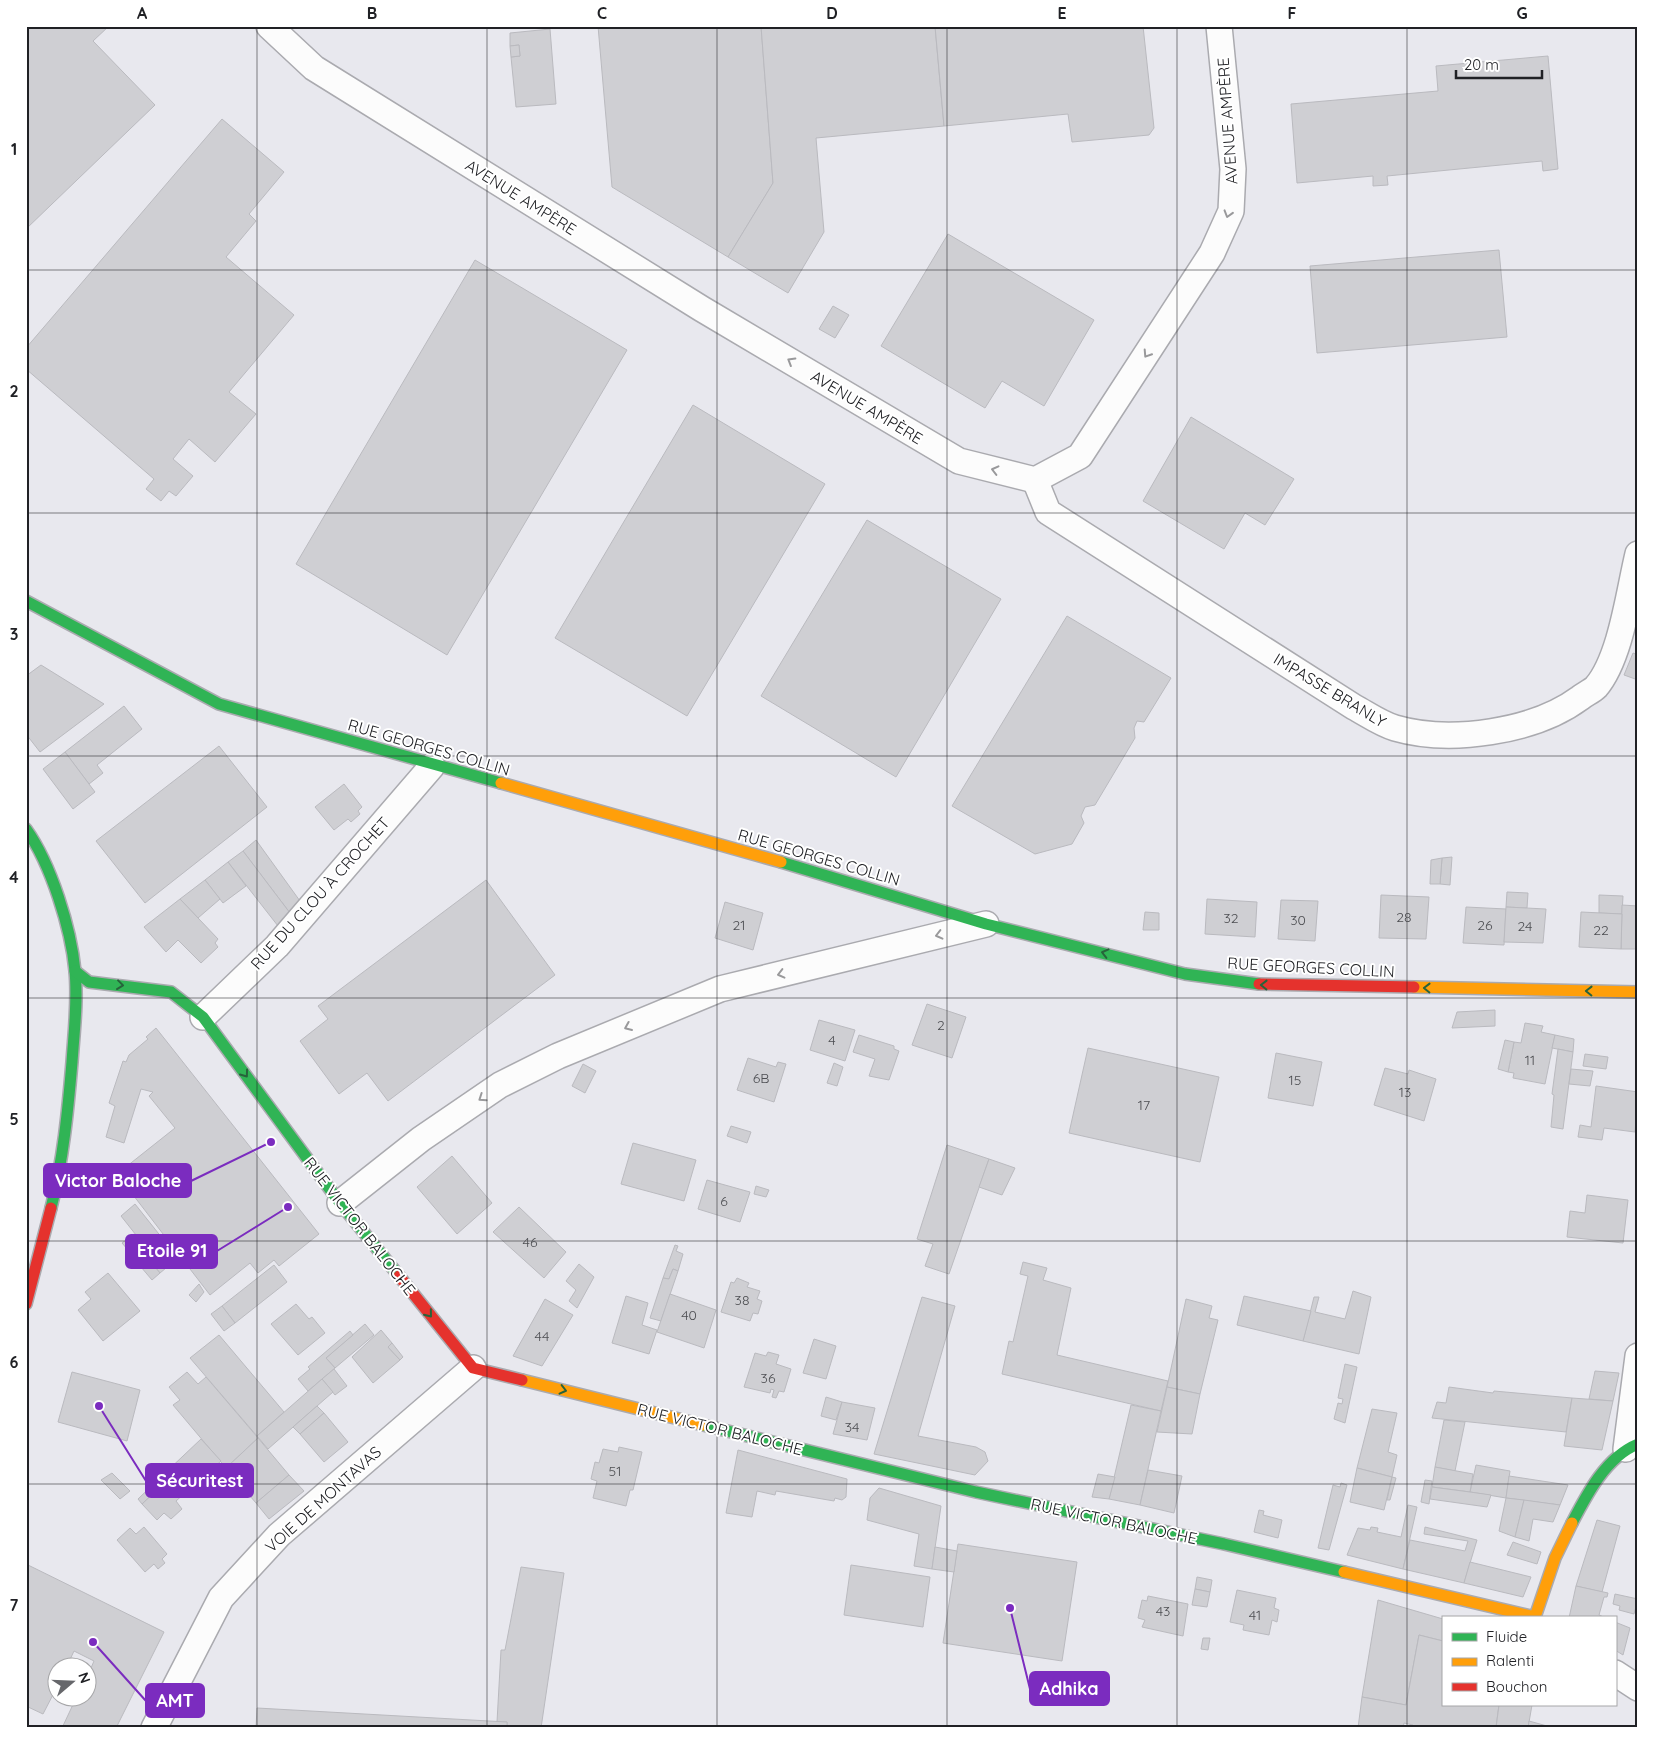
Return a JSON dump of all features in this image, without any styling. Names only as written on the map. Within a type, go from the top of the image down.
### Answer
[{"type":"street","name":"AVENUE AMPÈRE","points":[[269,26],[314,68],[702,309],[959,461],[1035,480],[1080,456],[1212,253],[1231,211],[1233,169],[1219,26]]},
{"type":"street","name":"IMPASSE BRANLY","points":[[1035,480],[1048,512],[1354,707],[1394,727],[1436,735],[1483,732],[1533,722],[1567,707],[1596,687],[1615,651],[1638,554]]},
{"type":"street","name":"RUE GEORGES COLLIN","points":[[26,601],[219,704],[432,766],[804,869],[986,924],[1185,974],[1252,984],[1638,992]]},
{"type":"street","name":"RUE DU CLOU À CROCHET","points":[[203,1017],[276,946],[432,766]]},
{"type":"street","points":[[26,829],[34,840],[62,906],[75,971],[75,1024],[68,1107],[55,1192],[26,1304]]},
{"type":"street","points":[[340,1203],[421,1139],[500,1085],[558,1056],[720,989],[986,924]]},
{"type":"street","name":"RUE VICTOR BALOCHE","points":[[75,971],[89,982],[171,992],[203,1017],[340,1203],[473,1368],[976,1492],[1224,1544],[1528,1616]]},
{"type":"street","points":[[1537,1616],[1556,1558],[1589,1489],[1632,1447],[1638,1356]]},
{"type":"street","name":"VOIE DE MONTAVAS","points":[[154,1728],[220,1598],[279,1535],[473,1368]]},
{"type":"street","points":[[1616,1674],[1638,1688]]},
{"type":"building","points":[[26,26],[109,26],[93,41],[155,105],[26,229]]},
{"type":"building","points":[[598,26],[761,26],[773,183],[728,257],[612,187]]},
{"type":"building","points":[[761,26],[935,26],[944,126],[816,138],[824,232],[788,293],[728,257],[773,183]]},
{"type":"building","points":[[935,26],[1143,26],[1154,128],[1149,135],[1072,142],[1068,114],[944,126]]},
{"type":"building","points":[[550,29],[556,104],[516,107],[511,57],[520,56],[519,45],[510,46],[510,33]]},
{"type":"building","points":[[519,45],[520,56],[511,57],[510,46]]},
{"type":"building","points":[[1548,56],[1558,169],[1543,171],[1542,161],[1387,176],[1388,185],[1373,186],[1373,176],[1297,183],[1291,104],[1438,91],[1436,66]]},
{"type":"building","points":[[222,119],[284,172],[249,214],[256,221],[226,257],[294,315],[229,392],[256,414],[215,462],[189,439],[173,459],[193,476],[176,496],[169,491],[161,501],[146,489],[154,479],[26,369],[26,348]]},
{"type":"building","points":[[948,234],[1094,320],[1044,406],[1002,381],[985,408],[881,346]]},
{"type":"building","points":[[1499,250],[1507,337],[1317,353],[1310,266]]},
{"type":"building","points":[[475,260],[627,350],[447,655],[296,564]]},
{"type":"building","points":[[833,306],[849,315],[835,338],[819,329]]},
{"type":"building","points":[[693,405],[825,484],[687,716],[555,638]]},
{"type":"building","points":[[1191,417],[1294,479],[1265,525],[1245,513],[1224,549],[1143,501]]},
{"type":"building","points":[[867,520],[1001,599],[896,777],[761,696]]},
{"type":"building","points":[[1067,616],[1171,678],[1144,722],[1137,721],[1134,728],[1135,738],[1095,805],[1085,807],[1081,816],[1084,823],[1072,844],[1035,854],[952,806]]},
{"type":"building","points":[[1633,653],[1638,655],[1638,680],[1624,675]]},
{"type":"building","points":[[41,665],[104,704],[40,752],[26,734],[26,676]]},
{"type":"building","points":[[124,706],[142,729],[97,765],[103,773],[89,784],[65,752]]},
{"type":"building","points":[[219,746],[267,807],[145,903],[96,841]]},
{"type":"building","points":[[65,752],[95,792],[73,809],[43,769]]},
{"type":"building","points":[[344,784],[362,807],[358,811],[360,814],[351,822],[348,819],[334,830],[315,807]]},
{"type":"building","points":[[256,840],[300,901],[290,913],[243,851]]},
{"type":"building","points":[[243,851],[290,913],[278,926],[228,862]]},
{"type":"building","points":[[1452,857],[1450,885],[1440,884],[1442,858]]},
{"type":"building","points":[[1442,858],[1440,884],[1430,884],[1431,860]]},
{"type":"building","points":[[228,862],[246,886],[223,903],[205,880]]},
{"type":"building","points":[[205,880],[220,899],[198,918],[180,899]]},
{"type":"building","points":[[486,880],[555,975],[388,1101],[367,1073],[339,1094],[300,1041],[328,1019],[318,1006]]},
{"type":"building","points":[[1507,892],[1528,893],[1527,908],[1506,907]]},
{"type":"building","points":[[1381,895],[1429,897],[1426,939],[1379,938]]},
{"type":"building","points":[[1599,895],[1623,896],[1622,914],[1599,913]]},
{"type":"building","points":[[180,899],[218,939],[215,943],[218,947],[201,963],[178,940],[166,952],[144,927]]},
{"type":"building","points":[[1207,899],[1257,902],[1255,937],[1205,934]]},
{"type":"building","points":[[1281,900],[1318,901],[1315,941],[1278,939]]},
{"type":"building","points":[[725,902],[763,913],[753,950],[715,938]]},
{"type":"building","points":[[1622,905],[1638,906],[1638,949],[1621,949]]},
{"type":"building","points":[[1466,907],[1506,909],[1504,945],[1463,943]]},
{"type":"building","points":[[1506,907],[1546,909],[1543,943],[1504,942]]},
{"type":"building","points":[[1145,912],[1159,913],[1159,930],[1143,930]]},
{"type":"building","points":[[1581,912],[1622,914],[1621,949],[1579,947]]},
{"type":"building","points":[[927,1004],[966,1017],[952,1058],[912,1045]]},
{"type":"building","points":[[1495,1010],[1495,1026],[1452,1028],[1457,1012]]},
{"type":"building","points":[[819,1020],[855,1030],[845,1061],[810,1050]]},
{"type":"building","points":[[1525,1023],[1543,1026],[1541,1032],[1555,1035],[1545,1084],[1513,1078],[1514,1073],[1508,1072],[1514,1042],[1521,1043]]},
{"type":"building","points":[[156,1028],[319,1234],[279,1266],[274,1260],[258,1273],[250,1263],[210,1295],[117,1174],[175,1128],[149,1096],[153,1092],[141,1089],[124,1143],[106,1137],[115,1106],[109,1103],[123,1061],[126,1062],[129,1055],[148,1039],[146,1037]]},
{"type":"building","points":[[859,1035],[894,1046],[894,1049],[899,1051],[889,1080],[869,1076],[875,1059],[853,1052]]},
{"type":"building","points":[[1555,1035],[1574,1039],[1573,1052],[1552,1048]]},
{"type":"building","points":[[1505,1040],[1514,1042],[1508,1072],[1498,1069]]},
{"type":"building","points":[[1088,1048],[1219,1077],[1200,1162],[1069,1133]]},
{"type":"building","points":[[1558,1049],[1573,1052],[1563,1129],[1551,1127],[1554,1095],[1552,1094]]},
{"type":"building","points":[[1276,1053],[1322,1062],[1313,1106],[1268,1098]]},
{"type":"building","points":[[1585,1054],[1608,1057],[1606,1069],[1583,1066]]},
{"type":"building","points":[[748,1058],[776,1067],[778,1062],[786,1064],[774,1102],[737,1090]]},
{"type":"building","points":[[834,1063],[843,1067],[837,1086],[827,1083]]},
{"type":"building","points":[[583,1064],[596,1071],[585,1093],[572,1086]]},
{"type":"building","points":[[1385,1068],[1408,1074],[1409,1070],[1436,1079],[1424,1121],[1374,1105]]},
{"type":"building","points":[[1571,1069],[1593,1071],[1590,1086],[1569,1084]]},
{"type":"building","points":[[1596,1086],[1638,1092],[1635,1132],[1604,1128],[1602,1140],[1578,1137],[1580,1125],[1591,1127]]},
{"type":"building","points":[[731,1126],[751,1132],[747,1143],[727,1136]]},
{"type":"building","points":[[633,1143],[696,1160],[684,1201],[621,1184]]},
{"type":"building","points":[[947,1145],[989,1159],[949,1274],[925,1266],[933,1244],[917,1239]]},
{"type":"building","points":[[452,1156],[492,1203],[457,1234],[417,1187]]},
{"type":"building","points":[[989,1159],[1015,1168],[1002,1195],[979,1187]]},
{"type":"building","points":[[707,1180],[750,1192],[740,1222],[698,1209]]},
{"type":"building","points":[[756,1186],[769,1190],[766,1197],[754,1194]]},
{"type":"building","points":[[1587,1195],[1628,1200],[1623,1243],[1567,1237],[1570,1211],[1585,1213]]},
{"type":"building","points":[[135,1204],[178,1258],[160,1273],[149,1260],[141,1267],[128,1250],[140,1240],[121,1216]]},
{"type":"building","points":[[519,1207],[566,1252],[544,1278],[493,1232]]},
{"type":"building","points":[[134,1234],[140,1240],[128,1250],[122,1243]]},
{"type":"building","points":[[675,1245],[678,1246],[676,1251],[683,1254],[678,1271],[673,1269],[669,1279],[663,1278]]},
{"type":"building","points":[[149,1260],[160,1273],[152,1280],[141,1267]]},
{"type":"building","points":[[1023,1262],[1047,1268],[1043,1280],[1071,1288],[1057,1355],[1168,1381],[1161,1411],[1002,1374],[1009,1341],[1013,1342],[1028,1276],[1020,1274]]},
{"type":"building","points":[[579,1264],[594,1277],[577,1308],[569,1301],[576,1290],[566,1281]]},
{"type":"building","points":[[274,1265],[287,1282],[235,1323],[222,1306]]},
{"type":"building","points":[[673,1269],[678,1271],[661,1321],[650,1318],[663,1278],[669,1279]]},
{"type":"building","points":[[108,1273],[140,1311],[103,1341],[78,1310],[91,1299],[85,1292]]},
{"type":"building","points":[[737,1278],[749,1283],[747,1287],[760,1291],[757,1299],[762,1301],[758,1314],[753,1313],[750,1321],[721,1312],[731,1282],[734,1283]]},
{"type":"building","points":[[199,1284],[204,1292],[196,1302],[189,1295]]},
{"type":"building","points":[[1353,1291],[1371,1297],[1359,1354],[1303,1341],[1314,1297],[1319,1297],[1315,1312],[1345,1319]]},
{"type":"building","points":[[670,1294],[716,1310],[704,1348],[657,1332]]},
{"type":"building","points":[[626,1296],[648,1303],[642,1325],[657,1330],[649,1354],[612,1343]]},
{"type":"building","points":[[1244,1296],[1311,1311],[1303,1341],[1237,1325]]},
{"type":"building","points":[[922,1297],[955,1306],[918,1436],[976,1447],[985,1452],[988,1461],[975,1475],[874,1454]]},
{"type":"building","points":[[545,1299],[573,1315],[542,1366],[513,1356]]},
{"type":"building","points":[[1186,1299],[1212,1306],[1209,1318],[1218,1320],[1200,1394],[1167,1387]]},
{"type":"building","points":[[296,1304],[309,1319],[312,1317],[325,1333],[298,1355],[271,1324]]},
{"type":"building","points":[[222,1306],[235,1323],[224,1331],[211,1314]]},
{"type":"building","points":[[365,1324],[374,1335],[335,1368],[326,1358]]},
{"type":"building","points":[[381,1330],[392,1343],[388,1347],[400,1360],[373,1383],[352,1357]]},
{"type":"building","points":[[350,1331],[353,1335],[326,1358],[335,1368],[308,1391],[298,1379],[310,1369],[308,1367]]},
{"type":"building","points":[[219,1335],[284,1412],[257,1436],[190,1358]]},
{"type":"building","points":[[814,1339],[836,1346],[826,1379],[803,1373]]},
{"type":"building","points":[[392,1343],[403,1357],[400,1360],[388,1347]]},
{"type":"building","points":[[768,1352],[779,1355],[776,1364],[791,1369],[784,1392],[779,1391],[776,1398],[772,1397],[774,1390],[771,1389],[770,1393],[744,1387],[755,1353],[766,1356]]},
{"type":"building","points":[[1345,1364],[1357,1367],[1345,1423],[1334,1419],[1338,1403],[1342,1404],[1343,1399],[1338,1398]]},
{"type":"building","points":[[334,1369],[347,1386],[335,1395],[322,1379]]},
{"type":"building","points":[[1595,1371],[1619,1373],[1613,1401],[1589,1399]]},
{"type":"building","points":[[72,1372],[140,1390],[127,1441],[58,1422]]},
{"type":"building","points":[[187,1372],[198,1384],[206,1377],[258,1438],[226,1468],[173,1405],[180,1400],[169,1387]]},
{"type":"building","points":[[322,1379],[333,1392],[268,1449],[257,1436]]},
{"type":"building","points":[[1167,1387],[1200,1394],[1192,1434],[1157,1432]]},
{"type":"building","points":[[1449,1387],[1493,1393],[1494,1391],[1572,1398],[1566,1432],[1432,1418],[1437,1402],[1446,1403]]},
{"type":"building","points":[[826,1397],[842,1402],[836,1420],[821,1416]]},
{"type":"building","points":[[1572,1398],[1613,1401],[1602,1450],[1564,1446]]},
{"type":"building","points":[[842,1402],[875,1408],[867,1440],[833,1434]]},
{"type":"building","points":[[1131,1405],[1161,1411],[1140,1505],[1109,1499]]},
{"type":"building","points":[[317,1406],[324,1413],[300,1434],[293,1427]]},
{"type":"building","points":[[1372,1409],[1397,1413],[1388,1452],[1397,1455],[1392,1477],[1357,1468]]},
{"type":"building","points":[[324,1413],[348,1442],[324,1462],[300,1434]]},
{"type":"building","points":[[1444,1420],[1465,1422],[1455,1471],[1435,1467]]},
{"type":"building","points":[[258,1438],[289,1475],[256,1503],[226,1468]]},
{"type":"building","points":[[201,1439],[221,1461],[176,1501],[182,1509],[171,1519],[164,1513],[157,1520],[142,1504],[168,1479],[164,1474]]},
{"type":"building","points":[[619,1447],[642,1452],[633,1490],[630,1490],[626,1506],[593,1498],[597,1481],[591,1479],[595,1462],[599,1463],[603,1449],[618,1452]]},
{"type":"building","points":[[738,1450],[847,1479],[846,1497],[842,1500],[835,1498],[834,1501],[776,1491],[775,1495],[757,1491],[752,1517],[726,1513]]},
{"type":"building","points":[[1476,1465],[1510,1471],[1506,1498],[1470,1492]]},
{"type":"building","points":[[1435,1467],[1473,1474],[1470,1492],[1432,1487]]},
{"type":"building","points":[[1357,1468],[1392,1477],[1384,1510],[1350,1502]]},
{"type":"building","points":[[1148,1470],[1182,1476],[1174,1513],[1140,1505]]},
{"type":"building","points":[[112,1473],[130,1491],[120,1499],[101,1480]]},
{"type":"building","points":[[164,1474],[168,1479],[142,1504],[138,1499]]},
{"type":"building","points":[[1098,1474],[1115,1477],[1109,1499],[1092,1497]]},
{"type":"building","points":[[289,1475],[304,1491],[269,1519],[256,1503]]},
{"type":"building","points":[[1509,1476],[1568,1485],[1560,1505],[1506,1498]]},
{"type":"building","points":[[1392,1477],[1396,1478],[1390,1500],[1387,1500]]},
{"type":"building","points":[[1425,1480],[1432,1481],[1429,1504],[1421,1502]]},
{"type":"building","points":[[1341,1483],[1347,1485],[1329,1550],[1318,1548],[1333,1485],[1340,1487]]},
{"type":"building","points":[[1432,1487],[1491,1495],[1487,1507],[1430,1499]]},
{"type":"building","points":[[879,1488],[941,1506],[932,1569],[914,1566],[919,1534],[867,1520],[870,1498]]},
{"type":"building","points":[[1506,1498],[1524,1500],[1515,1537],[1499,1531]]},
{"type":"building","points":[[1524,1500],[1560,1505],[1553,1522],[1533,1519],[1529,1541],[1515,1537]]},
{"type":"building","points":[[1408,1505],[1417,1507],[1403,1569],[1347,1555],[1358,1528],[1370,1530],[1371,1527],[1378,1528],[1377,1532],[1401,1537]]},
{"type":"building","points":[[1259,1510],[1264,1511],[1263,1515],[1282,1520],[1278,1538],[1254,1532]]},
{"type":"building","points":[[1597,1520],[1620,1526],[1602,1592],[1576,1586]]},
{"type":"building","points":[[144,1527],[167,1554],[162,1559],[165,1563],[158,1569],[154,1564],[145,1572],[117,1540],[130,1528],[136,1534]]},
{"type":"building","points":[[1425,1527],[1477,1540],[1464,1583],[1403,1569],[1410,1540],[1465,1551],[1468,1541],[1424,1534]]},
{"type":"building","points":[[1513,1542],[1541,1552],[1537,1564],[1507,1555]]},
{"type":"building","points":[[958,1544],[1077,1562],[1062,1661],[943,1643]]},
{"type":"building","points":[[935,1547],[957,1551],[954,1572],[932,1569]]},
{"type":"building","points":[[1470,1562],[1531,1577],[1523,1597],[1464,1583]]},
{"type":"building","points":[[26,1564],[164,1632],[116,1728],[62,1728],[72,1706],[98,1706],[98,1656],[84,1656],[74,1651],[72,1656],[48,1656],[48,1704],[43,1714],[26,1706]]},
{"type":"building","points":[[851,1565],[930,1577],[923,1627],[844,1615]]},
{"type":"building","points":[[521,1567],[564,1573],[541,1728],[507,1728],[507,1722],[497,1722],[501,1650],[505,1650]]},
{"type":"building","points":[[1197,1577],[1212,1580],[1210,1592],[1195,1589]]},
{"type":"building","points":[[1576,1586],[1608,1593],[1607,1597],[1604,1597],[1599,1615],[1601,1616],[1569,1616]]},
{"type":"building","points":[[1195,1589],[1210,1592],[1207,1607],[1192,1605]]},
{"type":"building","points":[[1237,1590],[1276,1598],[1274,1608],[1279,1610],[1277,1622],[1272,1620],[1269,1635],[1243,1630],[1244,1625],[1230,1622]]},
{"type":"building","points":[[1615,1594],[1638,1599],[1634,1614],[1619,1610],[1620,1606],[1613,1604]]},
{"type":"building","points":[[1148,1596],[1188,1604],[1183,1636],[1142,1627],[1145,1620],[1138,1618],[1142,1600],[1147,1601]]},
{"type":"building","points":[[1378,1600],[1442,1619],[1442,1641],[1419,1635],[1406,1705],[1362,1697]]},
{"type":"building","points":[[1616,1622],[1630,1628],[1623,1655],[1616,1651]]},
{"type":"building","points":[[1419,1635],[1442,1641],[1442,1706],[1499,1706],[1496,1727],[1412,1728],[1413,1725],[1404,1723],[1403,1728],[1358,1728],[1362,1697],[1406,1705]]},
{"type":"building","points":[[1203,1638],[1210,1638],[1208,1650],[1201,1649]]},
{"type":"building","points":[[1499,1706],[1532,1706],[1528,1728],[1496,1728]]},
{"type":"building","points":[[257,1708],[507,1722],[507,1728],[256,1728]]},
{"type":"building","points":[[1529,1721],[1547,1726],[1547,1728],[1528,1728]]},
{"type":"traffic: fast","points":[[26,601],[219,704],[501,783]]},
{"type":"traffic: fast","points":[[26,829],[44,860],[58,897],[73,954],[76,982],[75,1028],[67,1117],[59,1172],[51,1208]]},
{"type":"traffic: fast","points":[[781,862],[986,924],[1185,974],[1259,984]]},
{"type":"traffic: fast","points":[[75,971],[89,982],[171,992],[203,1017],[340,1203],[399,1276]]},
{"type":"traffic: fast","points":[[703,1425],[976,1492],[1224,1544],[1344,1572]]},
{"type":"traffic: fast","points":[[1572,1523],[1584,1500],[1607,1467],[1616,1458],[1638,1444]]},
{"type":"traffic: slow","points":[[501,783],[781,862]]},
{"type":"traffic: slow","points":[[1414,987],[1638,992]]},
{"type":"traffic: slow","points":[[522,1380],[703,1425]]},
{"type":"traffic: slow","points":[[1535,1616],[1555,1558],[1572,1523]]},
{"type":"traffic: slow","points":[[1344,1572],[1531,1616]]},
{"type":"traffic: jam","points":[[1259,984],[1414,987]]},
{"type":"traffic: jam","points":[[26,1304],[51,1208]]},
{"type":"traffic: jam","points":[[399,1276],[473,1368],[522,1380]]},
{"type":"place","name":"Victor Baloche","points":[[271,1142]]},
{"type":"place","name":"Etoile 91","points":[[288,1207]]},
{"type":"place","name":"Sécuritest","points":[[99,1406]]},
{"type":"place","name":"Adhika","points":[[1010,1608]]},
{"type":"place","name":"AMT","points":[[93,1642]]}]
